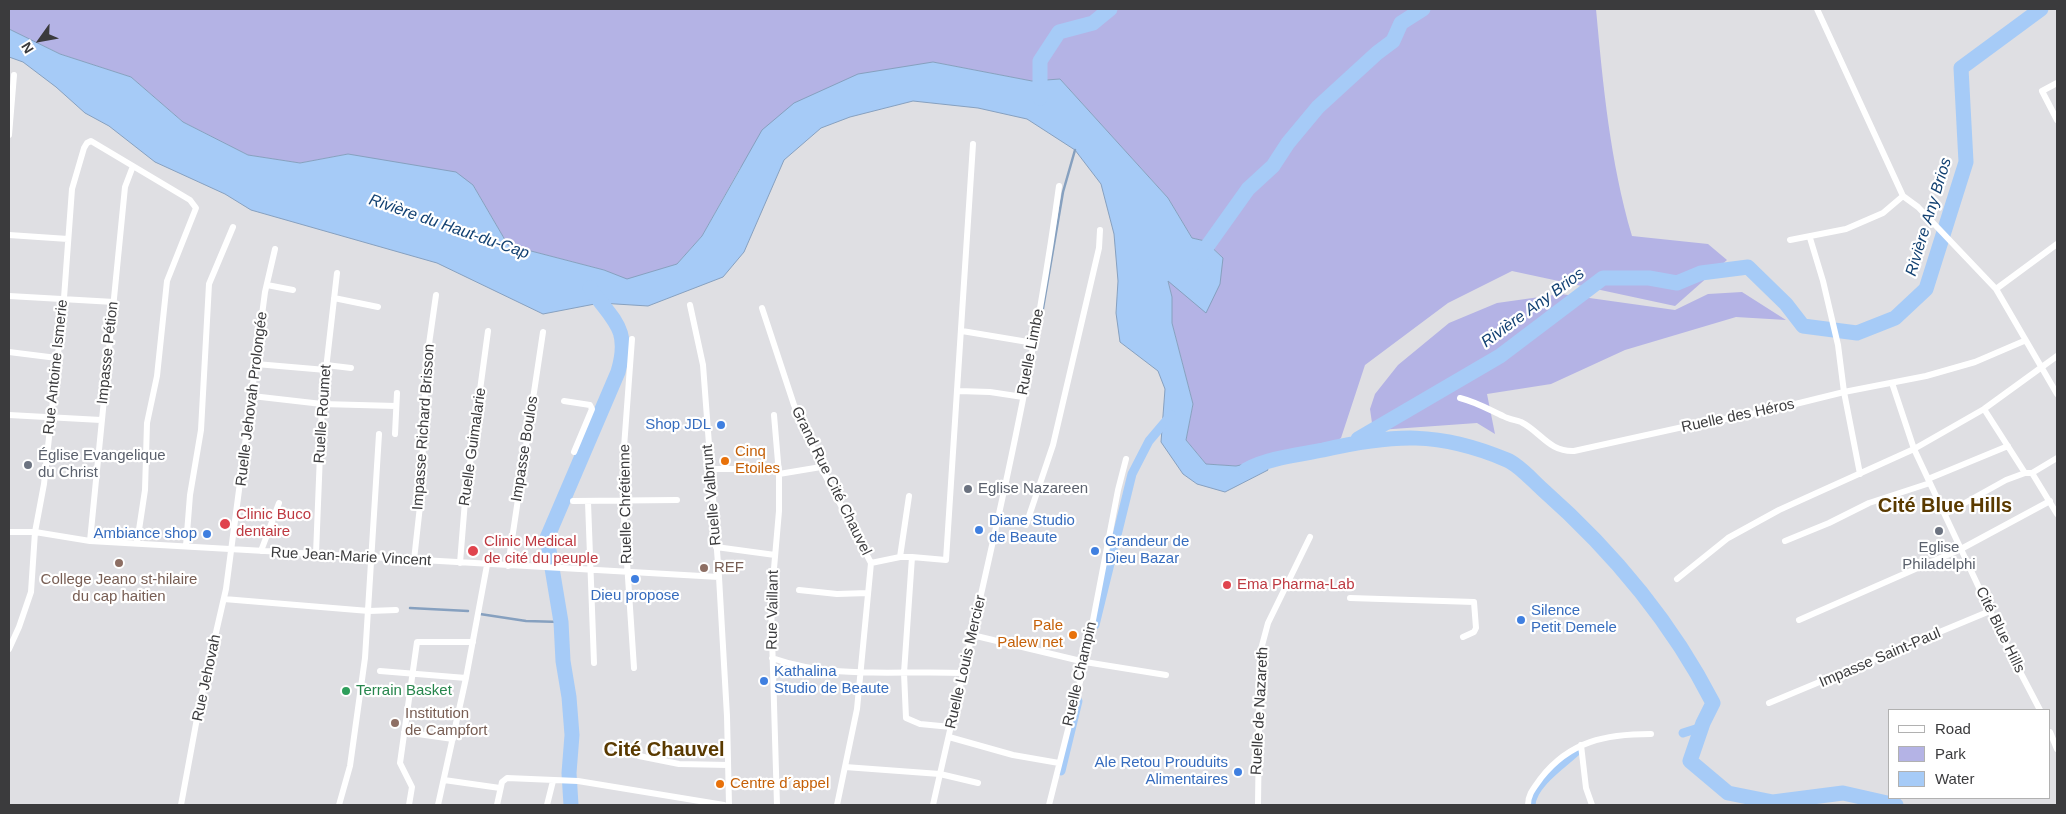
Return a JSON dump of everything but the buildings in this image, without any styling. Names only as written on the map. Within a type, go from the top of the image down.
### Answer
[{"type":"street","points":[[1817,9],[1903,196],[1918,207],[1996,289],[2024,341],[2057,394]]},
{"type":"street","points":[[9,135],[14,75]]},
{"type":"street","points":[[2057,83],[2042,91],[2057,120]]},
{"type":"street","name":"Rue Antoine Ismerie","points":[[9,649],[19,628],[31,592],[35,532],[44,484],[64,298],[72,189],[87,143],[91,141],[133,166]]},
{"type":"street","points":[[871,563],[900,557],[946,560],[973,144]]},
{"type":"street","points":[[133,166],[190,200],[196,208],[167,280],[157,376],[148,423],[145,490],[137,543]]},
{"type":"street","name":"Impasse Pétion","points":[[90,541],[96,488],[100,420],[125,187],[133,166]]},
{"type":"street","name":"Ruelle Limbe","points":[[998,518],[1034,343],[1059,186]]},
{"type":"street","points":[[1790,240],[1810,238],[1846,229],[1883,213],[1903,196]]},
{"type":"street","points":[[186,546],[190,495],[201,430],[209,284],[233,227]]},
{"type":"street","points":[[1026,525],[1053,444],[1100,248],[1100,230]]},
{"type":"street","points":[[9,235],[68,239]]},
{"type":"street","points":[[1810,238],[1838,345],[1844,392],[1860,474]]},
{"type":"street","points":[[1996,289],[2057,244]]},
{"type":"street","name":"Ruelle Jehovah Prolongée","points":[[232,550],[267,285],[276,249]]},
{"type":"street","name":"Ruelle Roumet","points":[[316,554],[322,404],[337,273]]},
{"type":"street","points":[[267,285],[293,290]]},
{"type":"street","name":"Impasse Richard Brisson","points":[[414,560],[420,497],[426,365],[436,295]]},
{"type":"street","points":[[9,296],[114,302]]},
{"type":"street","points":[[334,298],[378,307]]},
{"type":"street","name":"Ruelle Valbrunt","points":[[690,305],[703,365],[719,577],[729,805]]},
{"type":"street","name":"Grand Rue Cité Chauvel","points":[[762,308],[794,405],[821,467],[871,563],[857,709],[837,805]]},
{"type":"street","name":"Ruelle Guimalarie","points":[[460,563],[465,500],[488,330]]},
{"type":"street","points":[[962,331],[1034,343]]},
{"type":"street","name":"Impasse Boulos","points":[[508,566],[542,332]]},
{"type":"street","name":"Ruelle Chrétienne","points":[[632,339],[623,452],[623,502],[634,668]]},
{"type":"street","name":"Ruelle des Héros","points":[[1460,398],[1478,403],[1522,423],[1547,444],[1564,452],[1763,412],[1844,392],[1892,383],[1975,362],[2024,341]]},
{"type":"street","points":[[9,352],[57,358]]},
{"type":"street","points":[[1677,578],[1728,538],[1779,510],[1914,449],[1984,409],[2057,356]]},
{"type":"street","points":[[256,364],[351,368]]},
{"type":"street","name":"Cité Blue Hills","points":[[1892,383],[1914,449],[1990,611],[2039,709]]},
{"type":"street","points":[[958,391],[990,392],[1023,397]]},
{"type":"street","points":[[395,434],[397,393]]},
{"type":"street","points":[[252,396],[322,404],[396,406]]},
{"type":"street","points":[[564,401],[592,406],[592,413],[574,452]]},
{"type":"street","points":[[1984,409],[2057,514]]},
{"type":"street","points":[[9,415],[51,419],[100,420]]},
{"type":"street","name":"Rue Vaillant","points":[[774,416],[779,472],[771,603],[777,805]]},
{"type":"street","points":[[339,805],[350,766],[369,611],[370,558],[379,434]]},
{"type":"street","points":[[1785,540],[1828,523],[1869,503],[1929,481],[2008,446]]},
{"type":"street","points":[[1945,514],[2006,480],[2029,473],[2057,458]]},
{"type":"street","name":"Ruelle Champin","points":[[1049,805],[1085,662],[1126,459]]},
{"type":"street","points":[[710,469],[779,472],[821,467]]},
{"type":"street","points":[[900,557],[909,496]]},
{"type":"street","points":[[572,501],[677,500]]},
{"type":"street","points":[[588,502],[589,570],[594,664]]},
{"type":"street","points":[[1799,620],[1961,549],[2050,502]]},
{"type":"street","points":[[261,551],[279,503]]},
{"type":"street","name":"Ruelle Louis Mercier","points":[[933,805],[998,518]]},
{"type":"street","name":"Rue Jean-Marie Vincent","points":[[9,532],[35,532],[90,541],[561,570],[719,577]]},
{"type":"street","name":"Ruelle de Nazareth","points":[[1258,805],[1260,653],[1268,623],[1310,537]]},
{"type":"street","points":[[716,547],[775,555]]},
{"type":"street","name":"Rue Jehovah","points":[[180,805],[224,599],[232,550]]},
{"type":"street","points":[[912,557],[904,673],[906,718],[920,724],[951,727]]},
{"type":"street","points":[[438,805],[466,678],[487,564]]},
{"type":"street","points":[[799,590],[837,594],[868,593]]},
{"type":"street","points":[[1350,598],[1474,602],[1476,628],[1474,632],[1463,636]]},
{"type":"street","points":[[224,599],[369,611],[396,610]]},
{"type":"street","name":"Impasse Saint-Paul","points":[[1769,703],[1990,611]]},
{"type":"street","points":[[972,635],[1085,662],[1166,675]]},
{"type":"street","points":[[409,805],[412,787],[400,763],[417,642],[473,642]]},
{"type":"street","points":[[772,658],[809,669],[860,674],[963,673]]},
{"type":"street","points":[[380,671],[466,678]]},
{"type":"street","points":[[404,732],[453,739]]},
{"type":"street","points":[[1528,805],[1528,795],[1549,768],[1581,746],[1610,736],[1651,734]]},
{"type":"street","points":[[2051,734],[2057,749]]},
{"type":"street","points":[[949,737],[1013,756],[1059,763]]},
{"type":"street","points":[[1581,746],[1586,788],[1592,805]]},
{"type":"street","points":[[639,756],[679,764],[728,765]]},
{"type":"street","points":[[845,767],[940,774],[978,783]]},
{"type":"street","points":[[497,805],[500,788],[504,779],[507,778],[578,781],[724,805]]},
{"type":"street","points":[[444,780],[500,788]]},
{"type":"street","points":[[547,805],[553,781]]},
{"type":"green space","points":[[9,9],[1596,9],[1613,151],[1624,208],[1632,236],[1708,244],[1727,260],[1675,306],[1512,271],[1448,303],[1365,365],[1341,438],[1327,448],[1236,466],[1206,464],[1186,440],[1193,404],[1172,323],[1172,297],[1168,280],[1223,258],[1205,241],[1192,238],[1168,198],[1060,79],[1032,81],[933,62],[740,168],[702,236],[677,264],[627,280],[604,270],[508,245],[473,185],[348,154],[300,163],[248,155],[183,122],[131,77],[60,54],[9,29]]},
{"type":"green space","points":[[1742,292],[1786,320],[1736,317],[1625,350],[1551,384],[1487,394],[1495,434],[1477,423],[1379,430],[1372,423],[1370,409],[1375,394],[1398,365],[1449,323],[1497,303],[1561,294],[1675,310],[1708,294]]},
{"type":"water","points":[[9,29],[60,54],[131,77],[183,122],[248,155],[300,163],[348,154],[456,172],[473,185],[508,245],[604,270],[627,279],[677,264],[702,236],[762,130],[794,103],[858,74],[933,62],[1032,81],[1060,79],[1168,198],[1192,238],[1205,241],[1223,258],[1220,284],[1206,313],[1168,281],[1172,297],[1172,323],[1193,404],[1186,440],[1206,464],[1236,466],[1264,460],[1268,470],[1225,492],[1197,484],[1183,474],[1161,442],[1165,389],[1158,371],[1120,342],[1116,313],[1118,281],[1114,234],[1101,184],[1075,150],[1027,119],[978,108],[913,101],[850,117],[821,128],[784,160],[744,252],[723,277],[648,306],[600,303],[543,314],[437,263],[251,210],[225,194],[155,162],[109,126],[85,113],[56,87],[23,62],[9,57]]},
{"type":"waterway","points":[[1040,98],[1040,61],[1059,32],[1093,23],[1110,9]]},
{"type":"waterway","points":[[1196,262],[1248,189],[1273,166],[1288,143],[1318,107],[1377,53],[1393,41],[1401,23],[1423,9]]},
{"type":"waterway","name":"Rivière Any Brios","points":[[1358,439],[1500,356],[1603,278],[1649,278],[1677,283],[1701,273],[1748,267],[1786,304],[1803,326],[1857,333],[1895,318],[1926,289],[1966,162],[1961,68],[2041,9]]},
{"type":"waterway","points":[[1042,314],[1063,192],[1075,150]]},
{"type":"waterway","points":[[571,805],[569,773],[572,735],[569,697],[563,661],[561,622],[547,538],[618,372],[622,345],[618,326],[590,288]]},
{"type":"waterway","points":[[1095,625],[1132,474],[1149,441],[1171,415]]},
{"type":"waterway","name":"Rivière du Haut-du-Cap","points":[[1246,470],[1283,457],[1394,438],[1416,438],[1459,444],[1512,462],[1567,512],[1638,588],[1659,615],[1696,673],[1713,703],[1703,723],[1690,761],[1728,793],[1773,802],[1843,793],[1896,805]]},
{"type":"waterway","points":[[410,608],[468,611]]},
{"type":"waterway","points":[[480,614],[526,621],[561,622]]},
{"type":"waterway","points":[[1061,771],[1078,701]]},
{"type":"waterway","points":[[1683,733],[1702,727]]},
{"type":"waterway","points":[[1531,805],[1533,797],[1542,782],[1578,750]]},
{"type":"place","name":"Shop JDL","points":[[721,425]]},
{"type":"place","name":"Cinq Etoiles","points":[[725,461]]},
{"type":"place","name":"Église Evangelique du Christ","points":[[28,465]]},
{"type":"place","name":"Eglise Nazareen","points":[[968,489]]},
{"type":"place","name":"Clinic Buco dentaire","points":[[225,524]]},
{"type":"place","name":"Diane Studio de Beaute","points":[[979,530]]},
{"type":"place","name":"Eglise Philadelphi","points":[[1939,531]]},
{"type":"place","name":"Ambiance shop","points":[[207,534]]},
{"type":"place","name":"Clinic Medical de cité du peuple","points":[[473,551]]},
{"type":"place","name":"Grandeur de Dieu Bazar","points":[[1095,551]]},
{"type":"place","name":"College Jeano st-hilaire du cap haitien","points":[[119,563]]},
{"type":"place","name":"REF","points":[[704,568]]},
{"type":"place","name":"Dieu propose","points":[[635,579]]},
{"type":"place","name":"Ema Pharma-Lab","points":[[1227,585]]},
{"type":"place","name":"Silence Petit Demele","points":[[1521,620]]},
{"type":"place","name":"Pale Palew net","points":[[1073,635]]},
{"type":"place","name":"Kathalina Studio de Beaute","points":[[764,681]]},
{"type":"place","name":"Terrain Basket","points":[[346,691]]},
{"type":"place","name":"Institution de Campfort","points":[[395,723]]},
{"type":"place","name":"Ale Retou Prouduits Alimentaires","points":[[1238,772]]},
{"type":"place","name":"Centre d´appel","points":[[720,784]]},
{"type":"district","name":"Cité Blue Hills","points":[[1945,506]]},
{"type":"district","name":"Cité Chauvel","points":[[664,750]]}]
